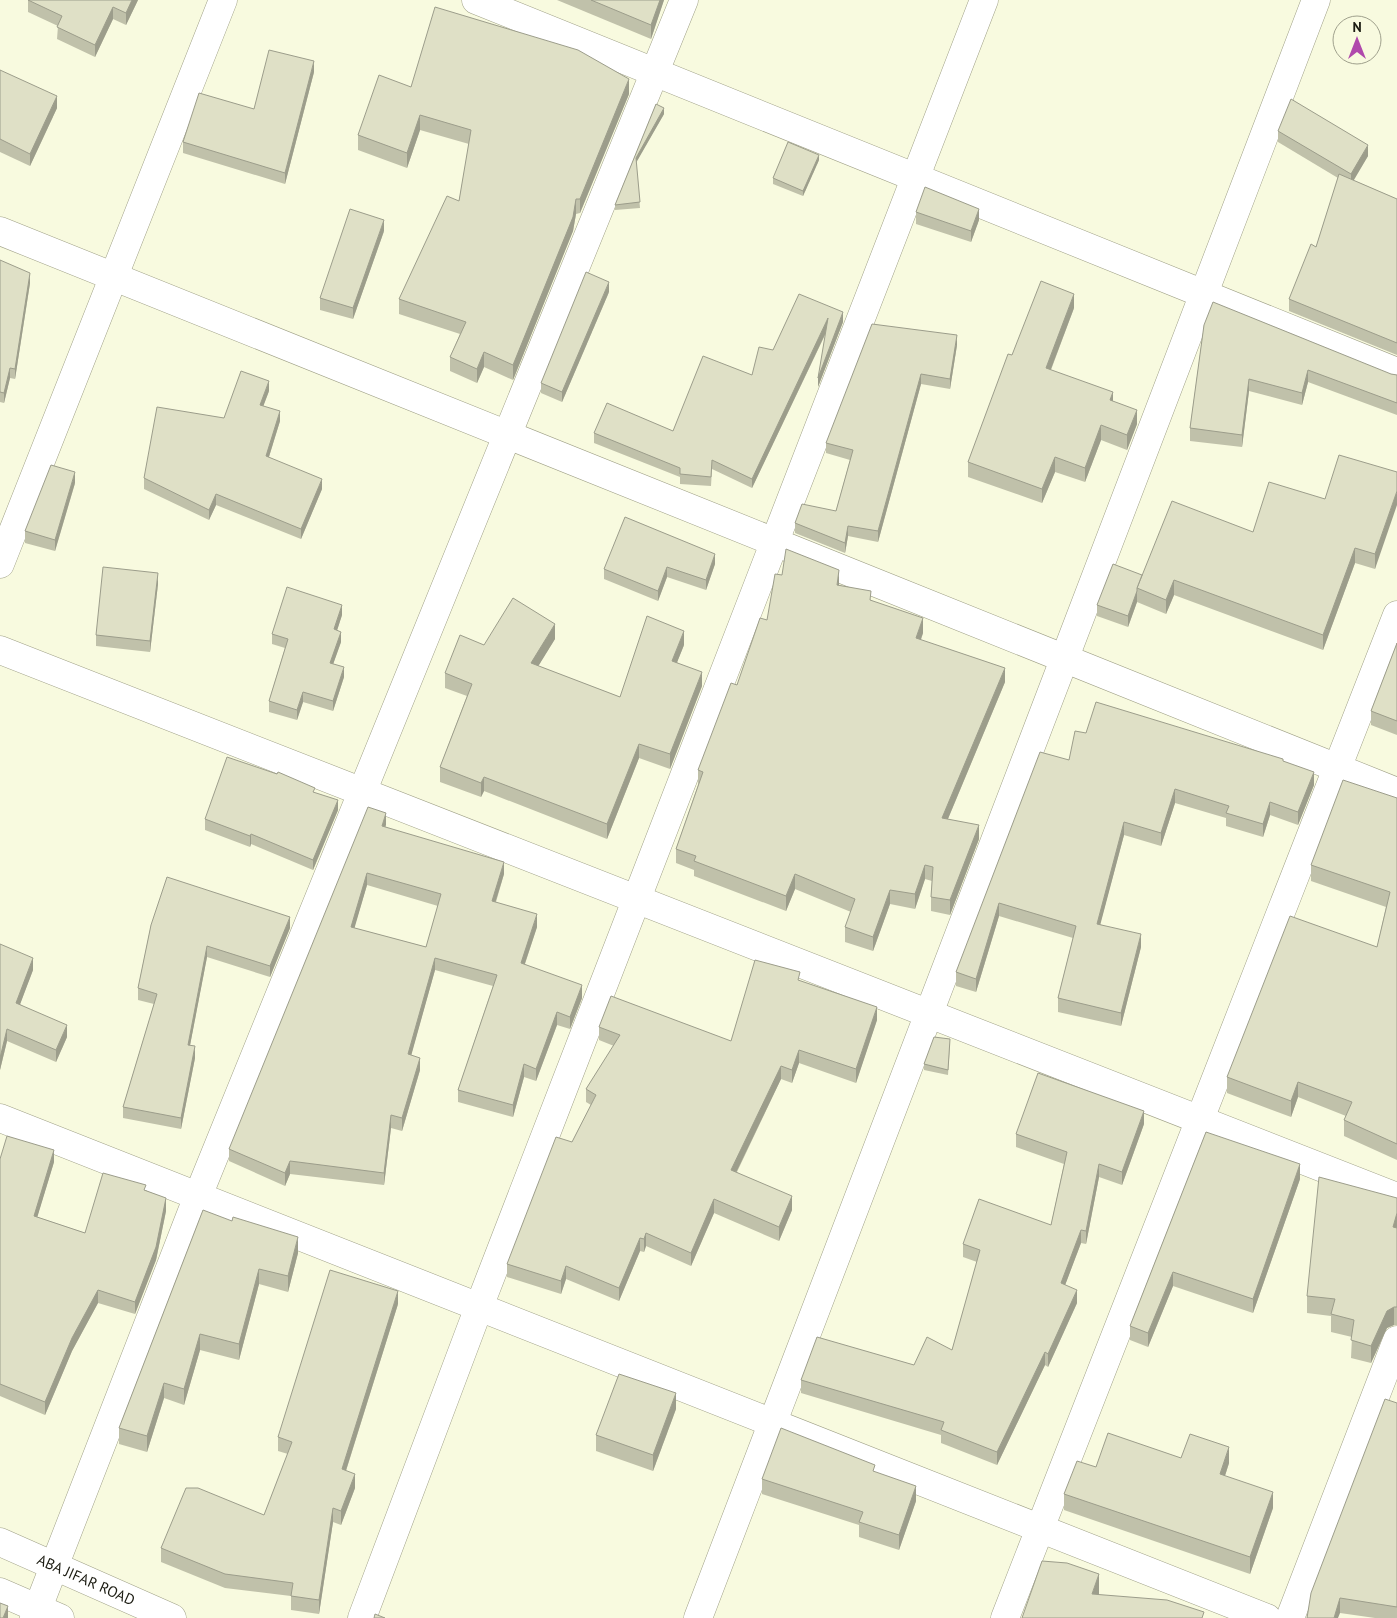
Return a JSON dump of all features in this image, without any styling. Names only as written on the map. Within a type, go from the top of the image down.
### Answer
[{"type":"street","points":[[0,564],[223,0]]},
{"type":"street","points":[[476,0],[1397,372]]},
{"type":"street","points":[[0,1592],[44,1615],[54,1567],[198,1196],[684,0]]},
{"type":"street","points":[[362,1618],[984,0]]},
{"type":"street","points":[[698,1618],[771,1422],[1316,0]]},
{"type":"street","points":[[0,231],[1397,792]]},
{"type":"street","points":[[1005,1618],[1397,616]]},
{"type":"street","points":[[0,650],[1397,1197]]},
{"type":"street","points":[[0,1118],[1267,1618]]},
{"type":"street","points":[[1290,1618],[1397,1340]]},
{"type":"street","name":"ABA JIFAR ROAD","points":[[0,1542],[172,1618]]},
{"type":"building","points":[[28,0],[132,0],[126,13],[113,7],[95,45],[57,27],[62,16]]},
{"type":"building","points":[[591,0],[660,0],[651,25]]},
{"type":"building","points":[[435,7],[578,50],[629,79],[580,199],[576,199],[573,217],[513,365],[484,352],[477,369],[450,357],[466,322],[399,299],[447,196],[459,201],[471,130],[420,115],[407,153],[358,135],[379,75],[411,87]]},
{"type":"building","points":[[269,50],[314,61],[285,173],[183,142],[199,93],[254,109]]},
{"type":"building","points":[[0,70],[57,96],[30,154],[0,139]]},
{"type":"building","points":[[1291,99],[1368,145],[1351,174],[1278,131]]},
{"type":"building","points":[[656,104],[664,108],[636,158],[640,202],[615,205]]},
{"type":"building","points":[[788,142],[819,155],[803,191],[773,178]]},
{"type":"building","points":[[1339,174],[1397,199],[1397,343],[1289,299],[1311,244],[1316,247]]},
{"type":"building","points":[[925,187],[979,209],[971,231],[916,212]]},
{"type":"building","points":[[350,209],[384,220],[353,308],[320,298]]},
{"type":"building","points":[[0,260],[30,273],[15,369],[10,368],[4,393],[0,392]]},
{"type":"building","points":[[586,272],[609,282],[562,392],[541,383]]},
{"type":"building","points":[[1041,281],[1074,294],[1046,368],[1113,392],[1110,400],[1137,410],[1127,435],[1101,425],[1085,468],[1055,457],[1042,489],[968,462],[1008,354],[1012,355]]},
{"type":"building","points":[[799,294],[843,312],[818,378],[828,318],[752,479],[712,460],[711,477],[680,474],[680,468],[594,433],[607,403],[673,431],[703,356],[752,375],[759,347],[773,350]]},
{"type":"building","points":[[1213,302],[1397,375],[1397,403],[1308,370],[1302,393],[1249,379],[1242,435],[1190,428],[1204,325]]},
{"type":"building","points":[[872,324],[957,335],[950,379],[921,374],[878,531],[848,526],[845,543],[795,523],[802,504],[836,511],[853,450],[826,443]]},
{"type":"building","points":[[241,371],[269,381],[260,405],[280,411],[266,456],[322,479],[301,529],[216,494],[209,510],[144,478],[157,407],[224,418]]},
{"type":"building","points":[[1339,455],[1397,472],[1397,491],[1375,554],[1355,548],[1323,635],[1174,580],[1166,600],[1137,588],[1172,501],[1253,532],[1269,482],[1325,499]]},
{"type":"building","points":[[51,465],[75,472],[55,540],[25,531]]},
{"type":"building","points":[[625,517],[715,554],[706,580],[667,567],[658,591],[604,569]]},
{"type":"building","points":[[786,549],[839,570],[837,585],[871,591],[870,600],[923,618],[916,638],[1005,668],[942,818],[979,825],[950,900],[931,897],[933,867],[925,865],[915,894],[890,890],[873,937],[845,927],[855,899],[795,874],[786,896],[694,861],[696,856],[676,849],[703,772],[698,770],[731,683],[737,685],[760,618],[767,620],[775,574],[782,575]]},
{"type":"building","points":[[1113,564],[1142,575],[1128,616],[1097,605]]},
{"type":"building","points":[[103,567],[158,573],[150,641],[96,635]]},
{"type":"building","points":[[287,587],[342,605],[334,629],[341,632],[330,663],[344,667],[333,701],[303,692],[297,710],[269,701],[288,639],[272,634]]},
{"type":"building","points":[[513,598],[555,624],[531,663],[620,697],[647,616],[684,631],[672,661],[702,672],[670,754],[639,744],[607,824],[484,777],[481,783],[440,767],[472,684],[445,673],[460,635],[484,645]]},
{"type":"building","points":[[1397,643],[1397,721],[1371,711]]},
{"type":"building","points":[[1096,702],[1283,759],[1283,761],[1314,772],[1298,812],[1270,802],[1263,824],[1226,813],[1229,806],[1175,789],[1161,833],[1124,822],[1097,924],[1141,934],[1121,1013],[1058,998],[1076,926],[999,903],[976,979],[956,972],[1040,752],[1069,760],[1075,731],[1086,733]]},
{"type":"building","points":[[227,757],[277,774],[278,772],[315,788],[313,792],[338,800],[313,860],[251,834],[250,836],[205,819]]},
{"type":"building","points":[[1343,780],[1397,798],[1397,1144],[1344,1120],[1352,1102],[1298,1082],[1291,1101],[1227,1077],[1290,916],[1377,947],[1390,892],[1311,865]]},
{"type":"building","points":[[368,807],[386,813],[382,826],[504,862],[492,901],[537,914],[521,963],[582,985],[570,1017],[557,1012],[536,1069],[524,1064],[513,1105],[458,1090],[497,975],[435,958],[408,1054],[420,1058],[402,1118],[391,1115],[384,1173],[290,1161],[285,1173],[229,1149]],"holes":[[[367,873],[441,894],[426,947],[351,927]]]},
{"type":"building","points":[[167,877],[290,917],[270,966],[207,946],[188,1045],[195,1046],[181,1118],[123,1107],[157,994],[138,988],[151,925]]},
{"type":"building","points":[[0,944],[33,958],[16,1003],[67,1025],[56,1050],[7,1029],[0,1058]]},
{"type":"building","points":[[755,960],[800,972],[798,980],[877,1007],[856,1069],[799,1050],[792,1070],[781,1066],[731,1170],[792,1196],[779,1227],[714,1199],[691,1253],[646,1233],[644,1239],[640,1238],[619,1288],[566,1266],[561,1281],[507,1264],[556,1137],[572,1142],[596,1095],[586,1089],[620,1035],[599,1027],[611,996],[731,1041]]},
{"type":"building","points":[[934,1037],[950,1039],[948,1070],[924,1064]]},
{"type":"building","points":[[1038,1073],[1144,1111],[1122,1172],[1099,1164],[1086,1231],[1081,1230],[1061,1283],[1077,1290],[1048,1354],[1045,1352],[997,1452],[941,1430],[944,1422],[801,1380],[817,1337],[914,1365],[927,1337],[952,1350],[980,1250],[963,1244],[979,1199],[1051,1225],[1067,1152],[1016,1134]]},
{"type":"building","points":[[1206,1132],[1300,1164],[1253,1299],[1173,1272],[1148,1333],[1130,1326]]},
{"type":"building","points":[[7,1136],[54,1150],[34,1216],[85,1233],[103,1173],[146,1185],[144,1190],[166,1198],[156,1247],[135,1302],[98,1290],[72,1338],[45,1402],[0,1384],[0,1159]]},
{"type":"building","points":[[1319,1177],[1397,1198],[1397,1213],[1393,1227],[1397,1228],[1397,1307],[1387,1311],[1371,1346],[1351,1340],[1354,1320],[1331,1314],[1335,1299],[1307,1296]]},
{"type":"building","points":[[203,1210],[232,1221],[233,1217],[298,1237],[288,1276],[259,1269],[239,1344],[200,1334],[184,1389],[164,1383],[147,1436],[119,1428]]},
{"type":"building","points":[[330,1270],[398,1291],[342,1469],[355,1474],[341,1511],[333,1508],[319,1600],[291,1596],[293,1583],[225,1574],[161,1548],[186,1488],[198,1488],[264,1515],[292,1442],[278,1437]]},
{"type":"building","points":[[619,1374],[676,1393],[653,1455],[596,1435]]},
{"type":"building","points":[[1385,1399],[1397,1403],[1397,1607],[1340,1598],[1334,1618],[1307,1618],[1311,1593]]},
{"type":"building","points":[[781,1428],[875,1465],[873,1471],[916,1486],[899,1535],[859,1522],[863,1512],[762,1479]]},
{"type":"building","points":[[1108,1433],[1181,1458],[1190,1434],[1229,1447],[1220,1474],[1273,1492],[1250,1557],[1064,1494],[1077,1461],[1096,1467]]},
{"type":"building","points":[[1042,1561],[1067,1563],[1099,1574],[1092,1594],[1167,1600],[1204,1612],[1202,1618],[1022,1618]]},
{"type":"building","points":[[0,1603],[8,1606],[3,1618],[0,1618]]},
{"type":"building","points":[[375,1614],[385,1618],[374,1618]]}]
